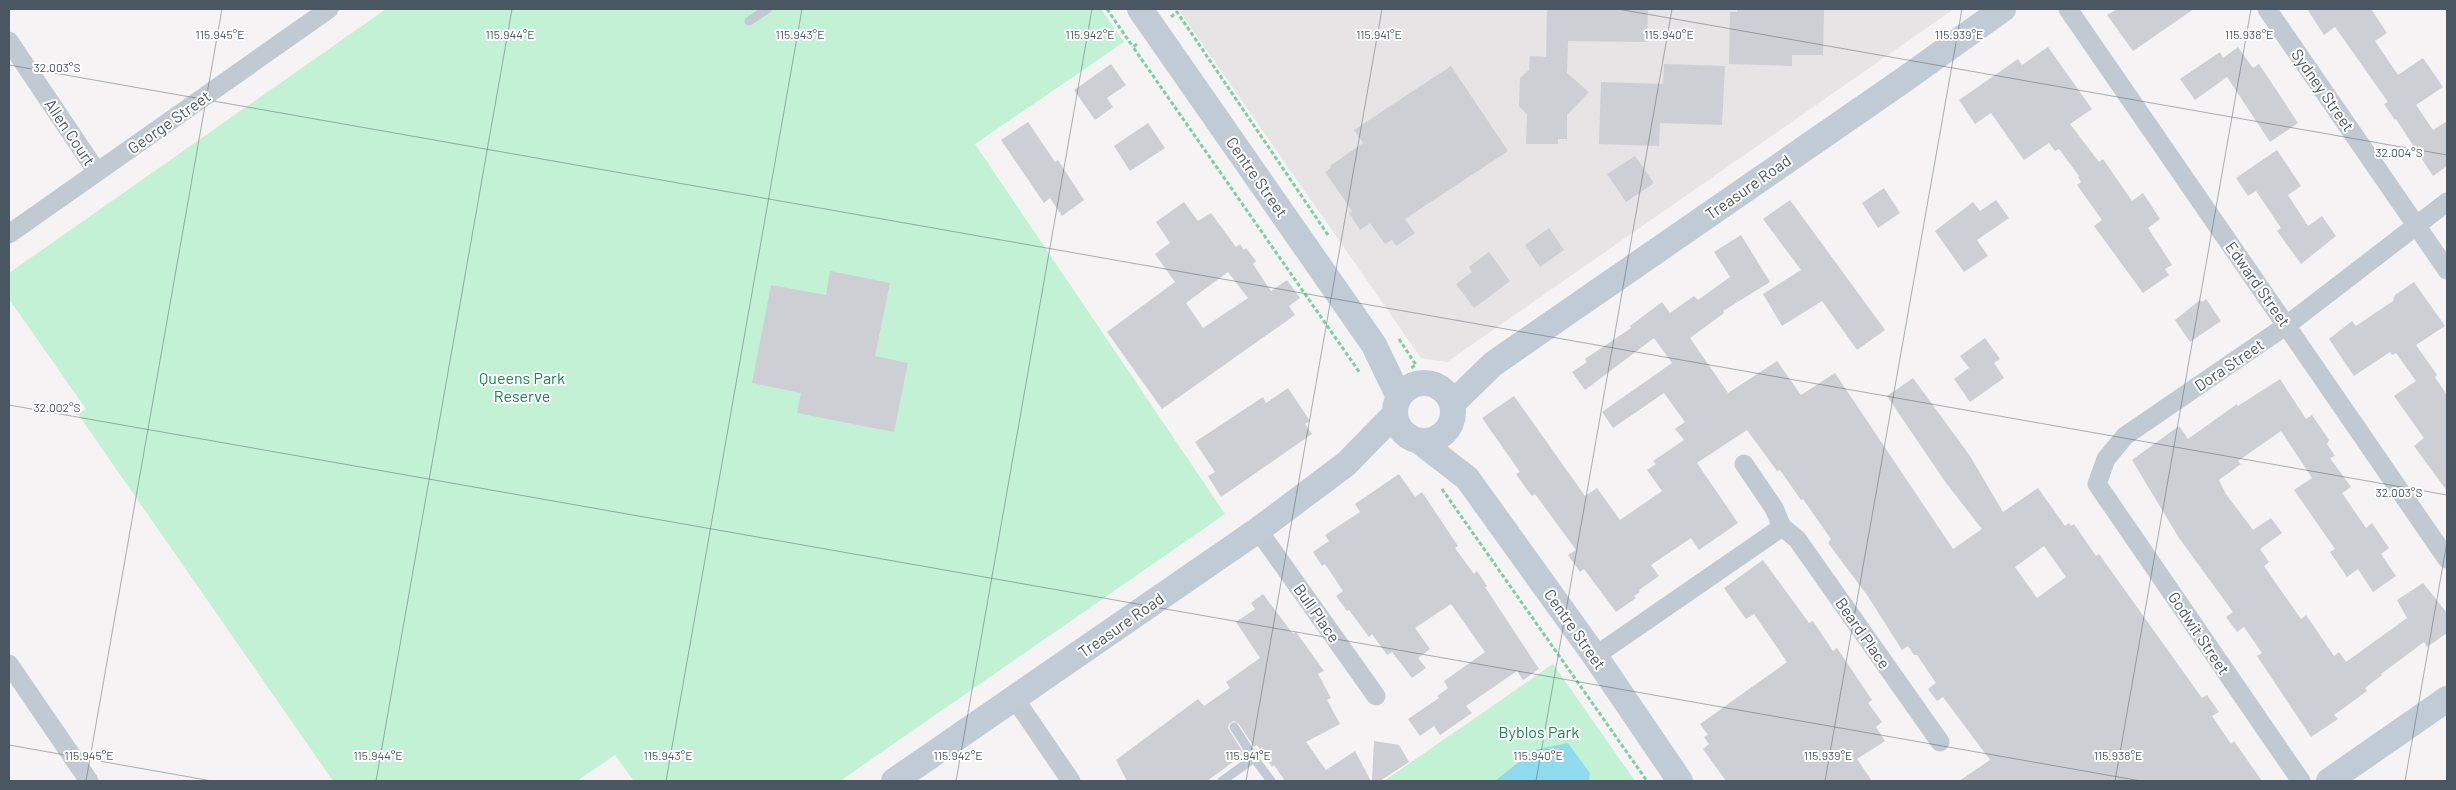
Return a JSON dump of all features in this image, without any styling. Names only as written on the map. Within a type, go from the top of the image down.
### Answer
[{"type":"street","name":"George Street","points":[[9,234],[329,9]]},
{"type":"street","name":"Centre Street","points":[[1140,9],[1374,345],[1425,402],[1467,478],[1595,656],[1680,781]]},
{"type":"street","name":"Treasure Road","points":[[894,781],[1258,530],[1425,402],[1493,364],[2003,9]]},
{"type":"street","name":"Edward Street","points":[[2068,9],[2447,559]]},
{"type":"street","name":"Sydney Street","points":[[2266,9],[2417,224],[2447,270]]},
{"type":"street","name":"Allen Court","points":[[9,41],[97,172]]},
{"type":"street","name":"Dora Street","points":[[2097,484],[2106,459],[2125,436],[2287,325],[2447,202]]},
{"type":"street","name":"Centre Street","points":[[1425,402],[1397,424],[1467,478]]},
{"type":"street","name":"Treasure Road","points":[[1346,464],[1414,439],[1429,442],[1446,432],[1425,402]]},
{"type":"street","name":"Beard Place","points":[[1744,464],[1774,508],[1782,527],[1797,539],[1940,742]]},
{"type":"street","name":"Godwit Street","points":[[2097,484],[2300,781]]},
{"type":"street","points":[[1595,656],[1782,527]]},
{"type":"street","name":"Bull Place","points":[[1258,530],[1376,696]]},
{"type":"street","points":[[9,664],[89,781]]},
{"type":"street","points":[[1015,699],[1072,781]]},
{"type":"street","points":[[2328,781],[2447,700]]},
{"type":"lane","points":[[749,22],[767,9]]},
{"type":"lane","points":[[1234,727],[1271,781]]},
{"type":"lane","points":[[1222,781],[1254,758]]},
{"type":"path","points":[[1107,9],[1133,47]]},
{"type":"path","points":[[1438,484],[1647,781]]},
{"type":"shaded area","points":[[1178,9],[1954,9],[1447,362],[1421,358]]},
{"type":"green space","name":"Queens Park Reserve","points":[[386,9],[1101,9],[1124,42],[975,144],[1225,514],[840,781],[634,781],[615,755],[577,781],[333,781],[78,414],[86,409],[9,299],[9,273]]},
{"type":"green space","name":"Byblos Park","points":[[1553,664],[1635,781],[1384,781]]},
{"type":"water","points":[[1568,743],[1590,773],[1589,781],[1495,781],[1534,750]]},
{"type":"building","points":[[1547,9],[1648,9],[1647,42],[1568,41],[1567,73],[1589,92],[1567,115],[1567,139],[1558,139],[1558,144],[1526,144],[1527,114],[1519,106],[1520,78],[1529,70],[1530,56],[1546,57]]},
{"type":"building","points":[[1737,9],[1824,9],[1823,55],[1792,55],[1792,66],[1729,64],[1730,12],[1737,12]]},
{"type":"building","points":[[2117,9],[2194,9],[2133,51],[2107,15]]},
{"type":"building","points":[[2307,9],[2371,9],[2387,33],[2375,41],[2398,75],[2423,58],[2443,87],[2416,105],[2433,130],[2447,121],[2447,166],[2433,176],[2384,104],[2388,102],[2335,27],[2324,35]]},
{"type":"building","points":[[2048,47],[2092,109],[2070,124],[2099,162],[2103,159],[2132,201],[2143,193],[2160,219],[2148,228],[2172,265],[2165,269],[2169,275],[2143,293],[2094,226],[2102,220],[2077,185],[2081,182],[2079,176],[2059,149],[2055,151],[2049,143],[2024,160],[1991,113],[1975,124],[1959,100],[2018,59],[2022,65]]},
{"type":"building","points":[[2238,47],[2253,68],[2259,64],[2298,123],[2270,142],[2227,77],[2195,100],[2180,79],[2220,52],[2223,58]]},
{"type":"building","points":[[1111,64],[1126,85],[1107,98],[1113,107],[1095,120],[1074,90]]},
{"type":"building","points":[[1664,64],[1725,66],[1722,125],[1660,123],[1659,146],[1599,144],[1601,82],[1663,84]]},
{"type":"building","points":[[1451,66],[1508,151],[1405,219],[1415,233],[1396,246],[1392,240],[1385,244],[1370,223],[1360,230],[1349,213],[1352,211],[1325,172],[1331,168],[1330,166],[1363,143],[1354,130]]},
{"type":"building","points":[[1028,122],[1055,162],[1058,160],[1084,200],[1062,216],[1050,198],[1044,203],[1001,140]]},
{"type":"building","points":[[1148,123],[1165,148],[1130,171],[1114,146]]},
{"type":"building","points":[[2277,150],[2301,186],[2288,195],[2308,226],[2322,216],[2336,236],[2301,264],[2277,231],[2281,228],[2256,191],[2248,196],[2236,178]]},
{"type":"building","points":[[1635,156],[1654,183],[1626,202],[1607,174]]},
{"type":"building","points":[[1884,188],[1900,213],[1878,228],[1862,203]]},
{"type":"building","points":[[1790,200],[1885,330],[1857,350],[1822,301],[1782,326],[1763,294],[1801,270],[1763,219]]},
{"type":"building","points":[[1996,200],[2009,218],[1977,240],[1988,256],[1964,272],[1935,231],[1973,202],[1980,211]]},
{"type":"building","points":[[1184,202],[1198,221],[1211,213],[1236,247],[1240,244],[1244,250],[1246,248],[1256,261],[1253,264],[1271,291],[1287,280],[1300,298],[1289,306],[1295,315],[1162,409],[1107,332],[1175,282],[1155,254],[1170,243],[1156,222]],"holes":[[[1228,272],[1248,298],[1203,328],[1186,303]]]},
{"type":"building","points":[[1549,228],[1564,250],[1540,267],[1525,245]]},
{"type":"building","points":[[1741,235],[1770,282],[1723,311],[1724,313],[1690,338],[1728,393],[1777,361],[1801,395],[1835,373],[1953,549],[1982,529],[1946,483],[1887,396],[1913,378],[1970,456],[2003,512],[2038,488],[2065,526],[2069,523],[2071,526],[2074,524],[2096,556],[2099,554],[2202,698],[2207,695],[2219,712],[2212,716],[2231,744],[2234,741],[2262,781],[1959,781],[1990,760],[1943,697],[1937,701],[1928,689],[1936,683],[1917,655],[1914,655],[1908,646],[1902,650],[1867,595],[1828,543],[1831,539],[1803,499],[1801,500],[1780,470],[1777,471],[1747,430],[1697,463],[1738,523],[1699,550],[1691,538],[1651,565],[1659,576],[1639,590],[1640,592],[1634,596],[1636,598],[1616,612],[1584,569],[1580,572],[1568,555],[1576,550],[1535,494],[1532,496],[1525,487],[1516,474],[1520,472],[1482,418],[1514,396],[1585,496],[1597,488],[1620,520],[1662,491],[1647,470],[1656,464],[1653,461],[1684,440],[1675,429],[1685,422],[1664,393],[1613,428],[1602,412],[1672,363],[1654,338],[1585,390],[1572,372],[1587,362],[1585,359],[1631,328],[1630,326],[1662,302],[1670,313],[1694,296],[1698,300],[1730,277],[1714,252]],"holes":[[[2044,546],[2066,577],[2037,598],[2015,567]]]},
{"type":"building","points":[[1489,252],[1510,281],[1474,308],[1456,284],[1472,272],[1469,267]]},
{"type":"building","points":[[830,271],[890,283],[875,356],[908,363],[894,432],[797,413],[801,393],[752,383],[771,285],[826,295]]},
{"type":"building","points":[[2414,282],[2445,326],[2416,345],[2437,375],[2435,377],[2447,395],[2447,491],[2414,446],[2424,438],[2394,396],[2416,381],[2396,353],[2392,355],[2390,352],[2354,376],[2329,339],[2352,321],[2356,326],[2393,301],[2395,295]]},
{"type":"building","points":[[2206,299],[2221,321],[2190,342],[2175,320],[2200,300],[2202,302]]},
{"type":"building","points":[[1985,338],[2000,359],[1994,363],[2004,378],[1970,402],[1954,379],[1969,368],[1960,356]]},
{"type":"building","points":[[2280,379],[2306,419],[2312,415],[2329,440],[2327,444],[2335,456],[2330,458],[2351,487],[2342,493],[2366,528],[2372,523],[2389,548],[2381,554],[2396,576],[2373,592],[2358,569],[2347,577],[2330,552],[2335,549],[2294,490],[2312,478],[2281,431],[2238,461],[2241,464],[2219,480],[2226,494],[2253,530],[2271,518],[2282,533],[2260,549],[2269,562],[2264,566],[2301,619],[2306,615],[2334,656],[2339,652],[2346,662],[2407,618],[2397,600],[2423,583],[2447,613],[2447,633],[2427,647],[2424,642],[2381,674],[2365,688],[2367,691],[2334,715],[2338,719],[2311,737],[2257,656],[2262,653],[2244,627],[2237,632],[2226,617],[2233,612],[2179,538],[2132,460],[2179,426],[2188,439],[2237,404],[2238,406]]},
{"type":"building","points":[[1288,388],[1310,421],[1305,424],[1312,434],[1221,497],[1208,476],[1215,472],[1195,442],[1263,397],[1266,403]]},
{"type":"building","points":[[1399,474],[1415,497],[1422,492],[1458,546],[1455,548],[1474,574],[1477,571],[1487,586],[1485,587],[1539,669],[1523,680],[1517,671],[1466,706],[1472,713],[1440,735],[1434,726],[1420,736],[1408,719],[1439,698],[1437,696],[1448,688],[1444,681],[1485,652],[1451,604],[1415,628],[1430,649],[1418,658],[1426,668],[1412,678],[1392,652],[1387,655],[1372,634],[1369,637],[1349,610],[1347,611],[1336,596],[1343,591],[1325,564],[1322,566],[1313,552],[1329,541],[1325,535],[1360,512],[1355,504]]},
{"type":"building","points":[[1763,560],[1809,623],[1813,621],[1833,651],[1837,648],[1872,700],[1868,703],[1882,722],[1876,727],[1885,741],[1857,759],[1872,781],[1726,781],[1703,749],[1709,744],[1704,737],[1708,735],[1700,724],[1787,662],[1754,614],[1746,619],[1724,588]]},
{"type":"building","points":[[1263,594],[1293,634],[1296,632],[1324,671],[1318,674],[1331,698],[1327,700],[1340,724],[1306,742],[1326,770],[1355,751],[1371,781],[1285,781],[1274,765],[1272,767],[1257,745],[1254,747],[1239,724],[1234,721],[1229,724],[1228,728],[1244,754],[1207,781],[1127,781],[1116,760],[1198,699],[1204,706],[1230,688],[1226,682],[1260,658],[1236,622],[1255,609],[1251,603]]},
{"type":"building","points":[[1374,741],[1399,745],[1409,762],[1380,781],[1372,781]]}]
